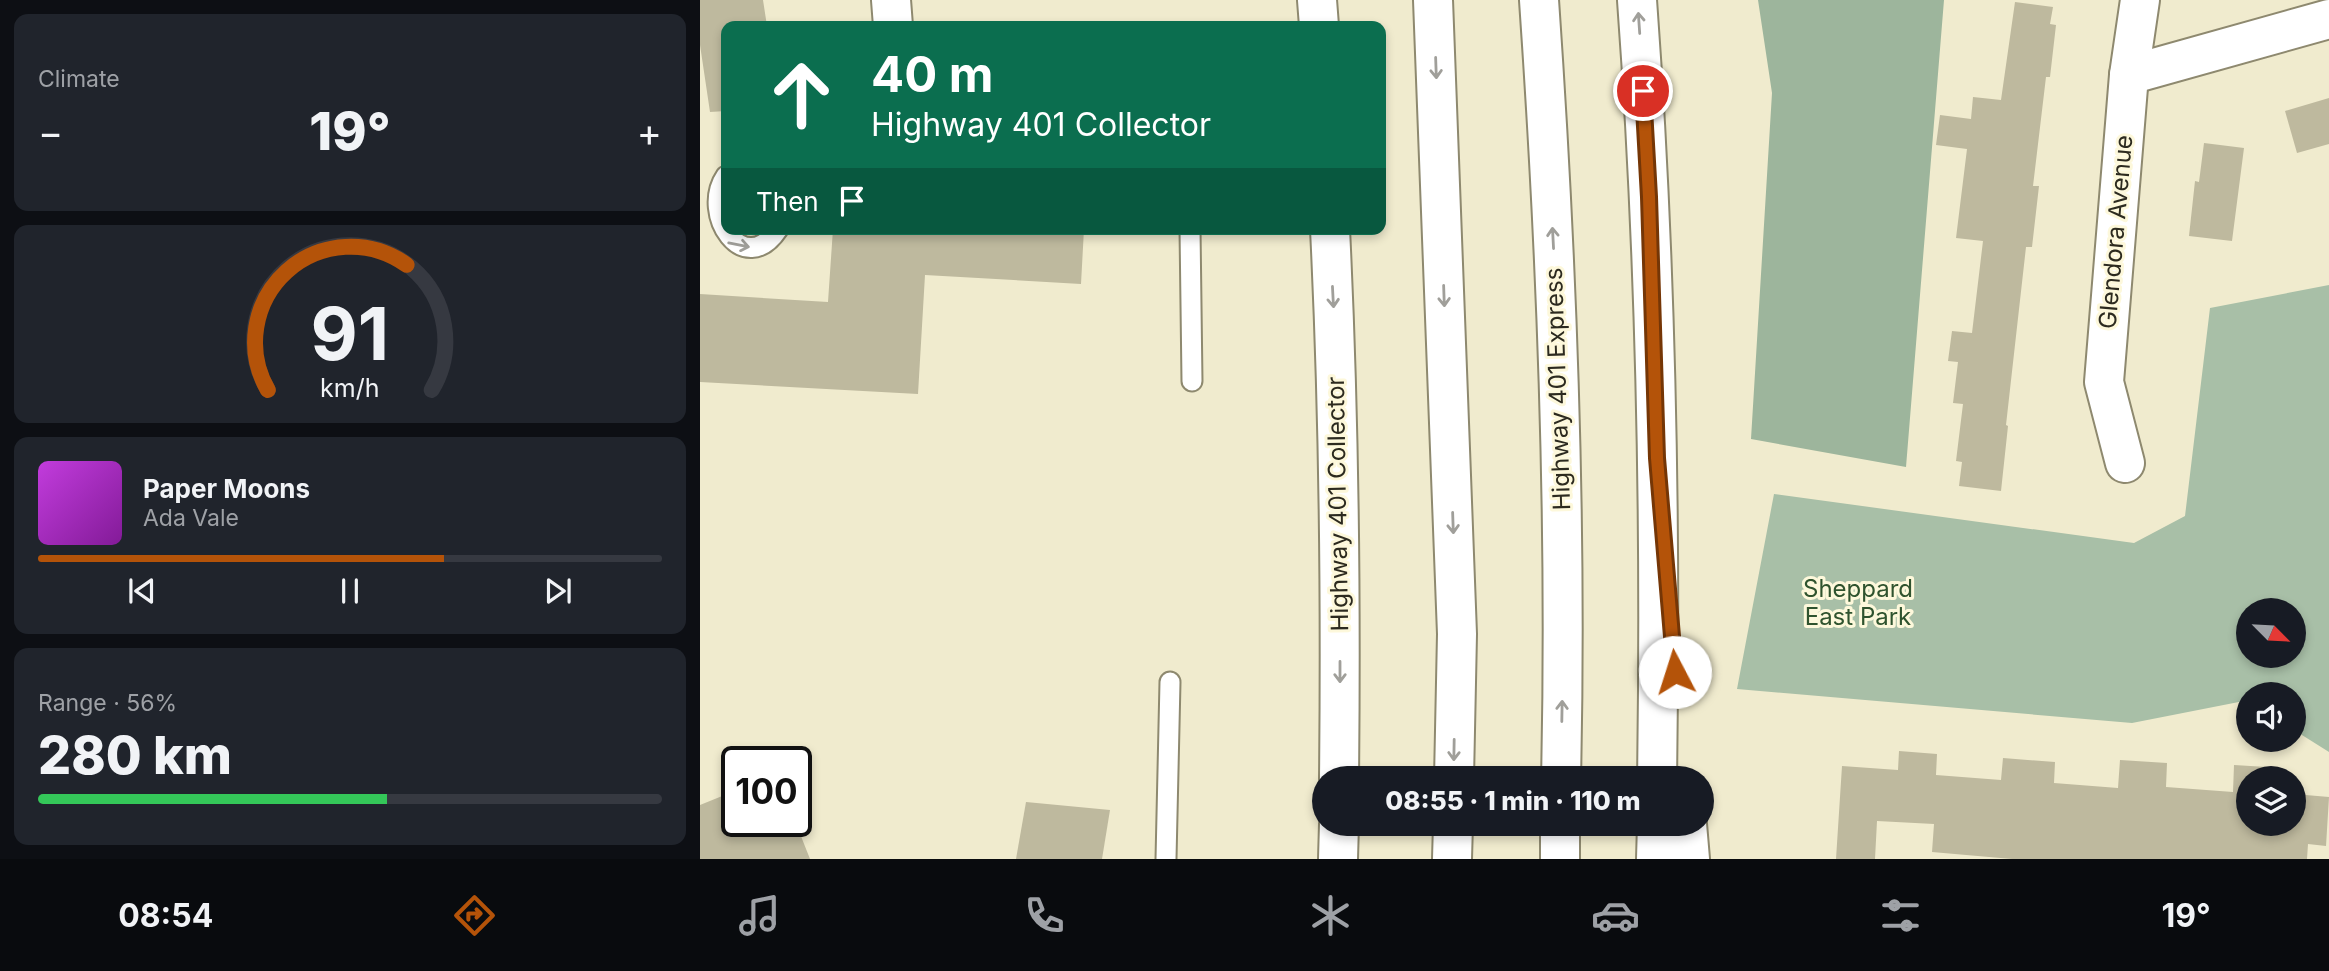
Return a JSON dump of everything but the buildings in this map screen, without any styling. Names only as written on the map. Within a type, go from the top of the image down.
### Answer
[{"type":"main road","points":[[891,0],[893,21]]},
{"type":"main road","points":[[1317,0],[1319,21]]},
{"type":"main road","points":[[1433,0],[1457,634],[1454,766]]},
{"type":"main road","name":"Highway 401 Express","points":[[1539,0],[1552,214],[1558,392],[1562,542],[1561,766]]},
{"type":"main road","points":[[1637,0],[1649,197],[1657,458],[1657,766]]},
{"type":"main road","name":"Glendora Avenue","points":[[2125,463],[2104,382],[2129,75],[2140,0]]},
{"type":"main road","points":[[2129,75],[2329,19]]},
{"type":"main road","name":"Highway 401 Collector","points":[[1330,235],[1336,401],[1339,766]]},
{"type":"main road","points":[[1657,458],[1682,766]]},
{"type":"main road","points":[[1338,859],[1339,836]]},
{"type":"main road","points":[[1452,859],[1453,836]]},
{"type":"main road","points":[[1560,836],[1560,859]]},
{"type":"main road","points":[[1656,859],[1657,836]]},
{"type":"main road","points":[[1688,836],[1690,859]]},
{"type":"lane","points":[[721,181],[710,197],[705,222],[726,242],[738,247],[764,244],[772,235]]},
{"type":"lane","points":[[1190,235],[1192,381]]},
{"type":"lane","points":[[1166,859],[1170,682]]},
{"type":"green space","points":[[1758,0],[1944,0],[1906,467],[1751,439],[1772,93]]},
{"type":"green space","name":"Sheppard East Park","points":[[2329,285],[2329,752],[2306,738],[2306,682],[2236,682],[2236,703],[2132,723],[1737,689],[1774,494],[2134,543],[2185,516],[2210,308]]},
{"type":"route","points":[[1643,91],[1657,458],[1675,672]]}]
